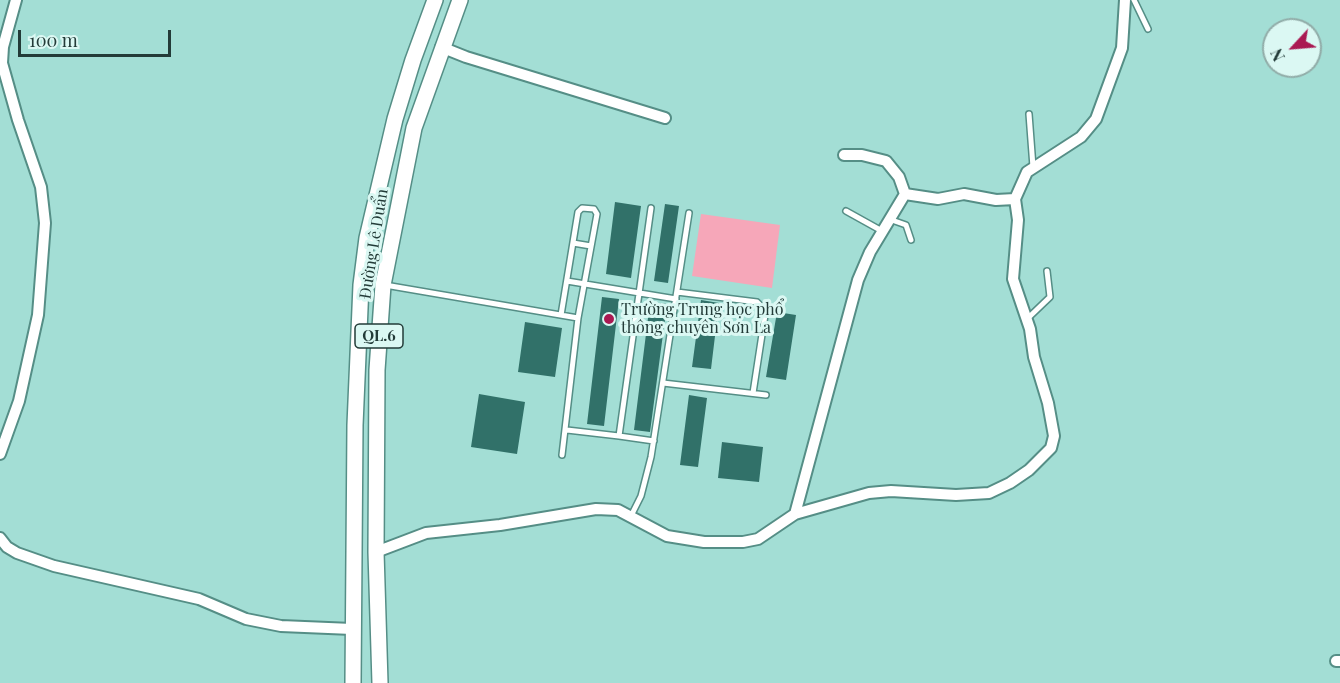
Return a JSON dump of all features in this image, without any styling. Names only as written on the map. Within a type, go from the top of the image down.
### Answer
[{"type":"main road","name":"Đường Lê Duẩn","points":[[353,683],[352,591],[357,344],[365,250],[395,119],[435,0]]},
{"type":"main road","name":"Đường Lê Duẩn","points":[[380,683],[376,552],[377,370],[383,285],[414,128],[459,0]]},
{"type":"main road","points":[[352,591],[377,592]]},
{"type":"street","points":[[0,454],[19,401],[38,315],[45,223],[41,187],[18,120],[2,63],[3,47],[16,0]]},
{"type":"street","points":[[376,552],[426,533],[500,525],[596,509],[618,510],[667,536],[724,543],[758,539],[795,514],[869,493],[891,491],[956,495],[988,493],[1029,471],[1051,448],[1054,436],[1027,319],[1013,279],[1018,220],[1015,199],[1021,180],[1033,167],[1081,137],[1096,118],[1119,60],[1124,39],[1125,0]]},
{"type":"street","points":[[441,47],[466,57],[665,118]]},
{"type":"street","points":[[844,155],[862,155],[885,161],[899,177],[905,194]]},
{"type":"street","points":[[905,194],[938,199],[964,194],[996,200],[1015,199]]},
{"type":"street","points":[[795,514],[833,376],[851,299],[870,252],[905,194]]},
{"type":"street","points":[[0,538],[17,554],[54,566],[199,599],[246,619],[281,626],[352,629]]},
{"type":"lane","points":[[1134,0],[1148,29]]},
{"type":"lane","points":[[1029,114],[1033,167]]},
{"type":"lane","points":[[561,315],[579,210],[582,207],[594,209],[597,214],[578,318],[567,429],[562,455]]},
{"type":"lane","points":[[619,436],[651,208]]},
{"type":"lane","points":[[846,211],[882,231]]},
{"type":"lane","points":[[631,516],[647,478],[689,213]]},
{"type":"lane","points":[[889,219],[906,225],[911,240]]},
{"type":"lane","points":[[573,243],[591,246]]},
{"type":"lane","points":[[1027,319],[1050,297],[1047,271]]},
{"type":"lane","points":[[567,281],[640,295],[676,299]]},
{"type":"lane","points":[[383,285],[578,318]]},
{"type":"lane","points":[[677,292],[757,302],[763,308],[765,315],[753,393]]},
{"type":"lane","points":[[663,383],[766,394]]},
{"type":"lane","points":[[567,429],[654,441]]},
{"type":"shaded area","points":[[701,214],[780,225],[772,288],[692,276]]},
{"type":"building","points":[[615,202],[641,206],[631,278],[606,274]]},
{"type":"building","points":[[665,204],[679,206],[668,283],[654,281]]},
{"type":"building","points":[[602,297],[619,299],[604,426],[587,424]]},
{"type":"building","points":[[701,300],[719,303],[711,369],[692,367]]},
{"type":"building","points":[[650,302],[667,304],[650,432],[634,430]]},
{"type":"building","points":[[777,312],[796,315],[786,380],[766,377]]},
{"type":"building","points":[[525,322],[562,328],[555,377],[518,372]]},
{"type":"building","points":[[479,394],[525,402],[517,454],[471,447]]},
{"type":"building","points":[[689,395],[707,398],[698,467],[680,465]]},
{"type":"building","points":[[722,442],[763,447],[759,482],[718,478]]},
{"type":"place","name":"Trường Trung học phổ thông chuyên Sơn La","points":[[609,319]]}]
